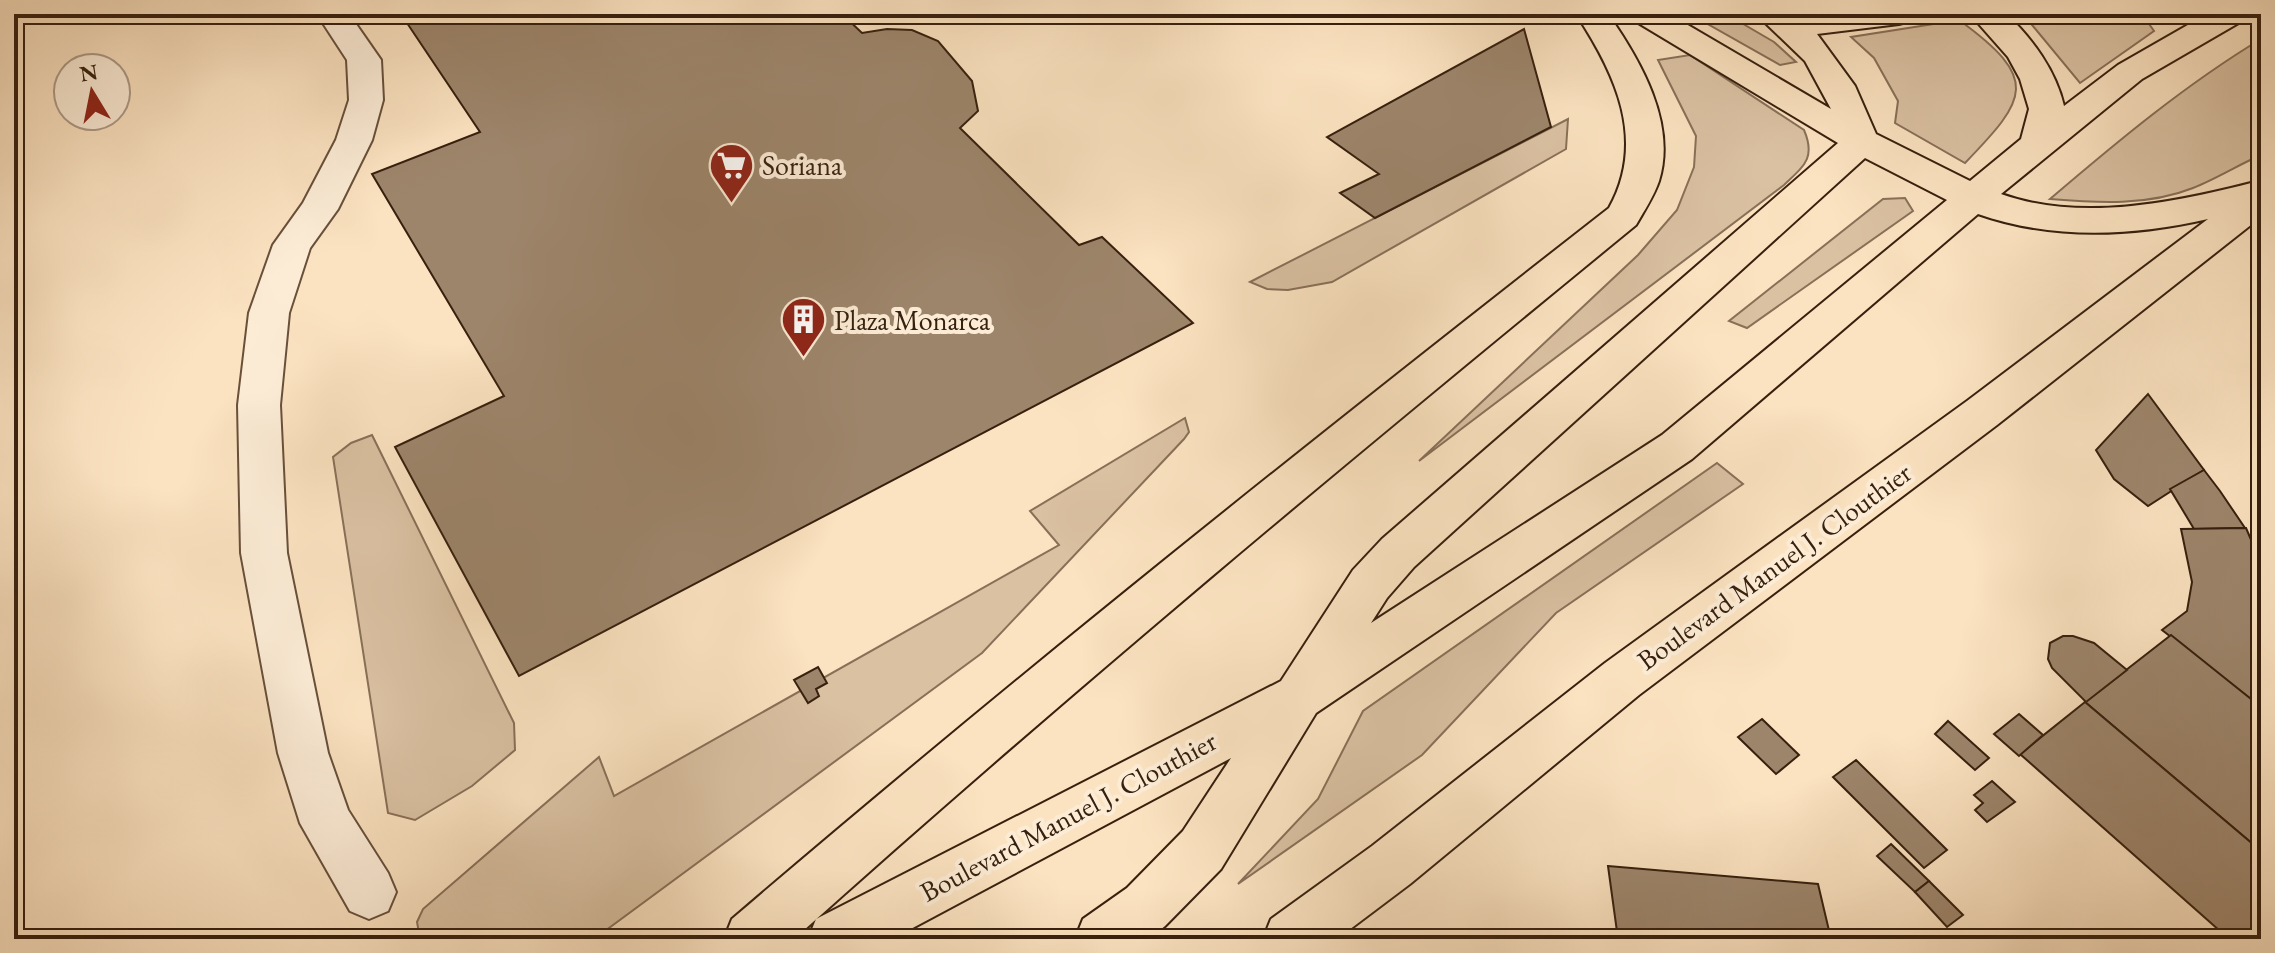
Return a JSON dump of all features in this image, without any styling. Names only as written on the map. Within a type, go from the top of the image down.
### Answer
[{"type":"main road","points":[[752,939],[929,784],[1237,525],[1623,216],[1641,179],[1645,153],[1641,113],[1618,51],[1592,14]]},
{"type":"main road","name":"Boulevard Manuel J. Clouthier","points":[[1646,14],[1861,142],[1970,198],[2026,214],[2134,220],[2191,212],[2261,196]]},
{"type":"main road","points":[[1782,20],[1899,14]]},
{"type":"main road","points":[[1986,14],[2013,43],[2034,74],[2046,103],[2045,121],[2036,145]]},
{"type":"main road","name":"Boulevard Manuel J. Clouthier","points":[[836,939],[1302,695],[1677,447],[2036,145],[2130,72],[2231,14]]},
{"type":"main road","points":[[1782,20],[1825,61],[1847,99],[1861,142]]},
{"type":"main road","name":"Boulevard Manuel J. Clouthier","points":[[1103,939],[1146,907],[1202,850],[1370,584],[1398,553],[1861,142]]},
{"type":"main road","name":"Boulevard Manuel J. Clouthier","points":[[1291,939],[1391,865],[1622,679],[1982,413],[2261,196]]},
{"type":"lane","points":[[333,14],[364,60],[366,100],[354,140],[319,209],[292,245],[269,313],[259,405],[264,553],[303,753],[326,823],[369,892]]},
{"type":"shaded area","points":[[1690,14],[1726,14],[1774,42],[1796,62],[1780,65]]},
{"type":"shaded area","points":[[2023,14],[2142,14],[2154,31],[2080,83]]},
{"type":"shaded area","points":[[1959,20],[2003,58],[2013,74],[2016,89],[2012,105],[2002,122],[1965,163],[1895,123],[1898,101],[1874,58],[1851,37]]},
{"type":"shaded area","points":[[2261,39],[2261,155],[2193,188],[2158,198],[2104,202],[2050,199],[2179,95]]},
{"type":"shaded area","points":[[1690,55],[1804,130],[1809,148],[1802,167],[1784,185],[1419,461],[1638,255],[1677,210],[1694,167],[1696,136],[1658,60]]},
{"type":"shaded area","points":[[1568,119],[1566,149],[1332,282],[1288,290],[1267,289],[1250,282]]},
{"type":"shaded area","points":[[1905,198],[1913,211],[1747,328],[1729,321],[1883,199]]},
{"type":"shaded area","points":[[1185,418],[1189,432],[1184,439],[982,653],[594,939],[420,939],[417,922],[423,909],[599,757],[614,796],[1059,545],[1030,511]]},
{"type":"shaded area","points":[[372,435],[514,723],[515,750],[472,786],[415,820],[388,813],[333,457],[351,443]]},
{"type":"shaded area","points":[[1717,463],[1743,484],[1556,613],[1422,755],[1238,884],[1318,799],[1363,711]]},
{"type":"building","name":"Plaza Monarca","points":[[401,14],[842,14],[862,33],[887,29],[912,30],[938,41],[972,81],[978,111],[960,128],[1079,245],[1102,237],[1193,323],[519,676],[395,447],[504,396],[372,174],[480,132]]},
{"type":"building","points":[[1524,29],[1551,127],[1375,218],[1340,193],[1379,174],[1327,137]]},
{"type":"building","points":[[2148,394],[2204,470],[2148,506],[2114,479],[2096,450]]},
{"type":"building","points":[[2204,470],[2245,528],[2194,529],[2170,489]]},
{"type":"building","points":[[2246,528],[2261,563],[2261,707],[2162,630],[2187,611],[2192,582],[2181,529]]},
{"type":"building","points":[[2171,635],[2261,707],[2261,851],[2085,702]]},
{"type":"building","points":[[2063,636],[2094,643],[2127,670],[2086,702],[2052,668],[2048,659],[2050,643]]},
{"type":"building","points":[[818,667],[827,683],[816,689],[819,696],[808,703],[794,680]]},
{"type":"building","points":[[2085,702],[2261,851],[2261,939],[2229,939],[2020,754]]},
{"type":"building","points":[[2019,714],[2043,735],[2019,756],[1994,734]]},
{"type":"building","points":[[1762,719],[1799,755],[1776,774],[1738,737]]},
{"type":"building","points":[[1948,721],[1989,758],[1975,770],[1935,734]]},
{"type":"building","points":[[1856,760],[1947,850],[1924,868],[1833,777]]},
{"type":"building","points":[[1992,781],[2015,802],[1987,822],[1975,810],[1983,803],[1974,795]]},
{"type":"building","points":[[1891,844],[1929,881],[1915,892],[1877,856]]},
{"type":"building","points":[[1608,866],[1818,884],[1831,939],[1618,939]]},
{"type":"building","points":[[1929,881],[1963,915],[1947,927],[1915,892]]},
{"type":"place","name":"Soriana","points":[[731,204]]},
{"type":"place","name":"Plaza Monarca","points":[[803,359]]}]
